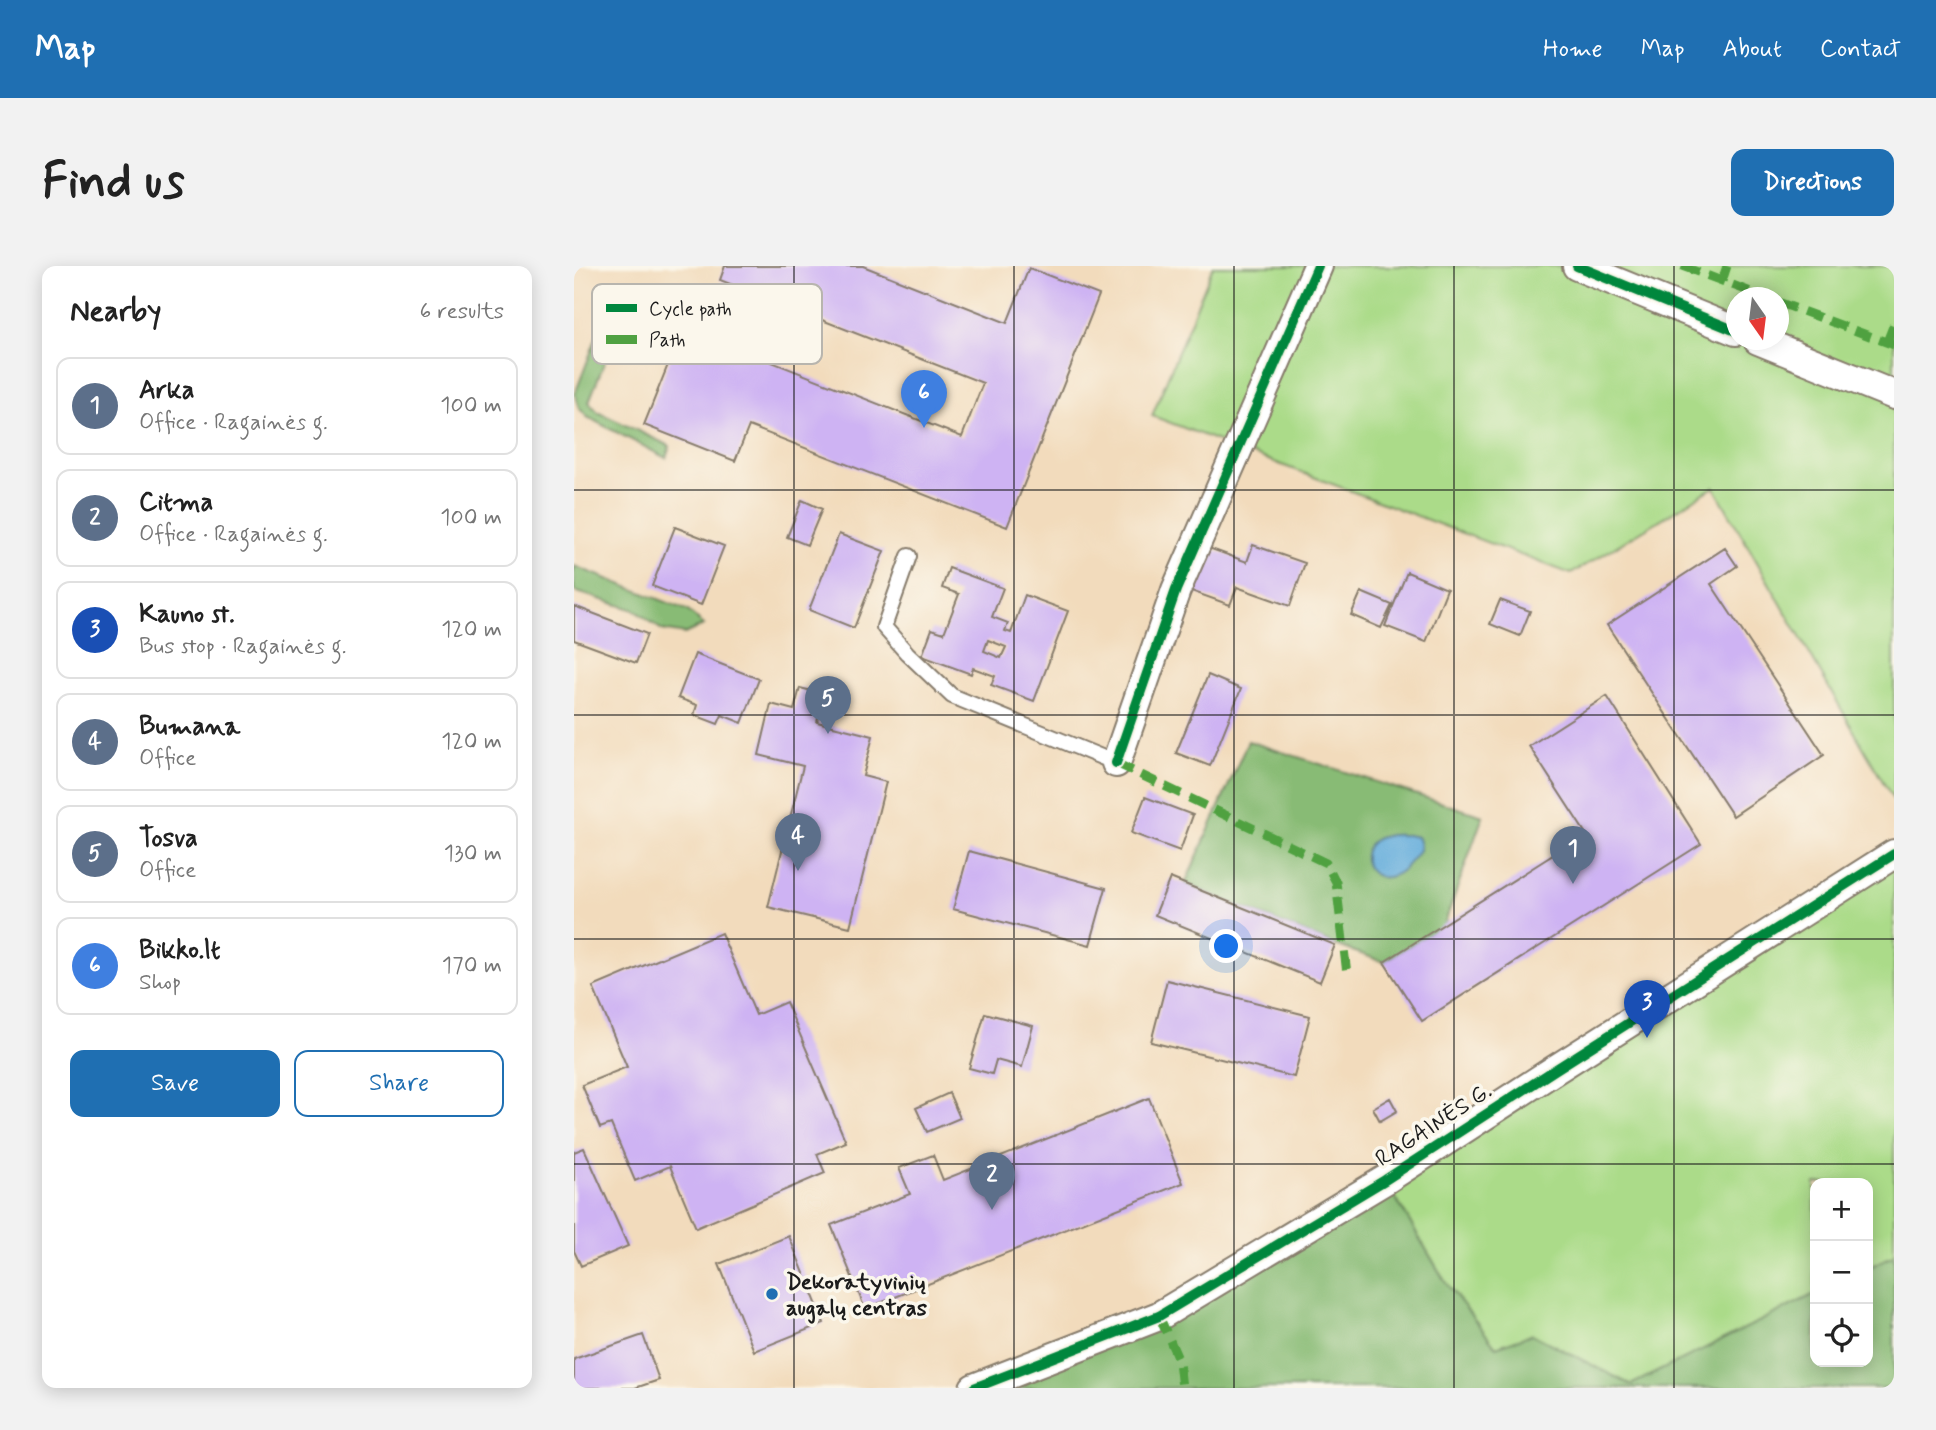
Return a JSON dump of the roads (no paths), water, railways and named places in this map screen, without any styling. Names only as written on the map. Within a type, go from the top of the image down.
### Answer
[{"type":"street","points":[[1116,763],[1176,590],[1318,266]]},
{"type":"street","points":[[1577,266],[1726,327]]},
{"type":"street","points":[[1783,350],[1894,395]]},
{"type":"street","name":"RAGAINĖS G.","points":[[974,1388],[1159,1316],[1385,1180],[1894,854]]},
{"type":"lane","points":[[909,556],[884,628],[907,653],[952,696],[1116,763]]},
{"type":"water","points":[[1388,835],[1417,837],[1420,847],[1414,858],[1398,873],[1386,877],[1376,875],[1369,869],[1365,860],[1366,850],[1372,842]]},
{"type":"place","name":"Bikko.lt","points":[[924,428]]},
{"type":"place","name":"Tosva","points":[[828,734]]},
{"type":"place","name":"Bumana","points":[[798,871]]},
{"type":"place","name":"Arka","points":[[1573,884]]},
{"type":"place","name":"Kauno st.","points":[[1647,1038]]},
{"type":"place","name":"Citma","points":[[992,1210]]},
{"type":"place","name":"Dekoratyvinių augalų centras","points":[[772,1294]]}]
